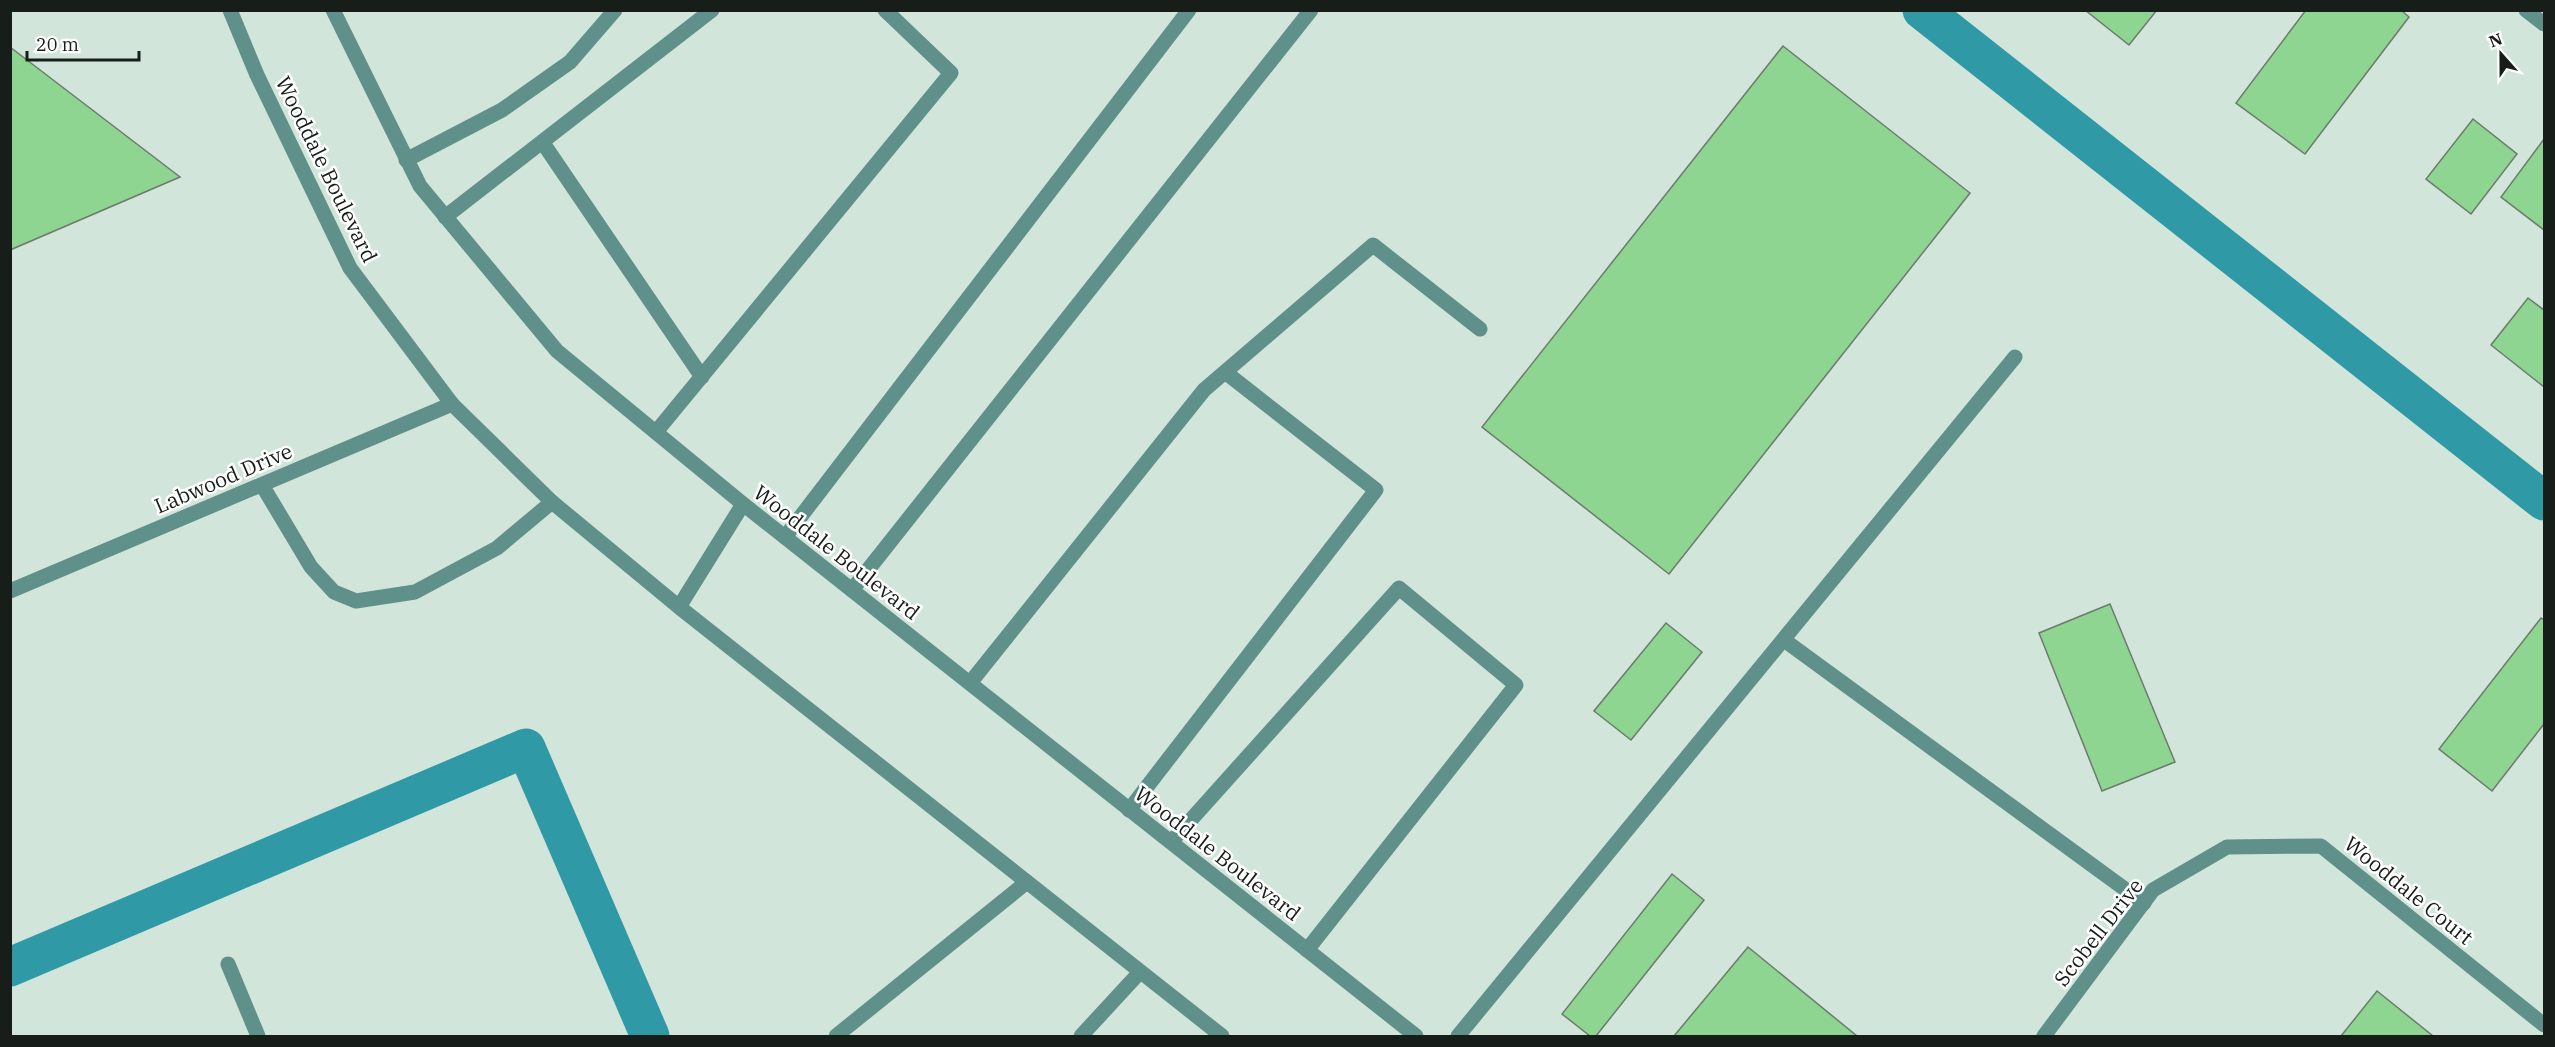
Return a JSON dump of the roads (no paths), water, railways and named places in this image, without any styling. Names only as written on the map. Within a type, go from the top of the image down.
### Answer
[{"type":"street","name":"Wooddale Boulevard","points":[[230,10],[257,75],[350,268],[452,404],[552,502],[679,607],[1222,1036]]},
{"type":"street","name":"Wooddale Boulevard","points":[[333,10],[420,186],[557,351],[743,504],[1416,1036]]},
{"type":"street","points":[[406,160],[502,111],[570,62],[615,10]]},
{"type":"street","points":[[446,217],[712,10]]},
{"type":"street","points":[[656,432],[951,73],[885,10]]},
{"type":"street","points":[[785,537],[1189,10]]},
{"type":"street","points":[[852,590],[1311,10]]},
{"type":"street","points":[[2526,10],[2544,24]]},
{"type":"street","points":[[543,142],[702,376]]},
{"type":"street","points":[[970,683],[1204,390],[1373,244],[1480,329]]},
{"type":"street","points":[[1458,1036],[2016,357]]},
{"type":"street","points":[[1129,810],[1376,490],[1225,372]]},
{"type":"street","name":"Labwood Drive","points":[[10,591],[452,404]]},
{"type":"street","points":[[262,485],[311,567],[334,592],[356,601],[415,592],[497,548],[552,502]]},
{"type":"street","points":[[679,607],[743,504]]},
{"type":"street","points":[[1171,842],[1399,588],[1516,685],[1307,950]]},
{"type":"street","points":[[1784,640],[2144,903]]},
{"type":"street","name":"Wooddale Court","points":[[2227,847],[2320,846],[2544,1025]]},
{"type":"street","name":"Scobell Drive","points":[[2044,1036],[2153,890],[2227,847]]},
{"type":"street","points":[[836,1036],[1027,882]]},
{"type":"street","points":[[228,964],[258,1036]]},
{"type":"street","points":[[1082,1036],[1140,972]]},
{"type":"waterway","points":[[1922,10],[2544,501]]},
{"type":"waterway","points":[[10,967],[526,748],[650,1036]]}]
